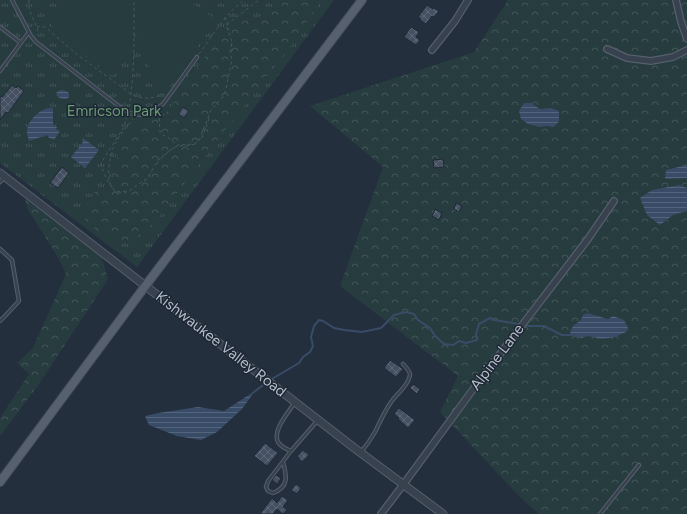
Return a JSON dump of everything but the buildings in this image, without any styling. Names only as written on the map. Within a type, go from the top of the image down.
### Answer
[{"type":"main road","points":[[0,482],[146,285],[362,0]]},
{"type":"street","points":[[432,50],[455,21],[468,0]]},
{"type":"street","points":[[676,0],[687,39]]},
{"type":"street","points":[[608,49],[627,58],[651,61],[673,57],[687,50]]},
{"type":"street","name":"Kishwaukee Valley Road","points":[[1,177],[146,285],[318,420],[443,514]]},
{"type":"street","name":"Alpine Lane","points":[[381,514],[477,384],[588,239],[614,201]]},
{"type":"lane","points":[[12,0],[34,39],[120,107],[136,115],[153,111],[163,104],[197,57]]},
{"type":"lane","points":[[0,27],[21,43]]},
{"type":"lane","points":[[0,71],[29,32]]},
{"type":"lane","points":[[0,249],[12,260],[19,301],[0,321]]},
{"type":"lane","points":[[361,453],[371,439],[389,405],[409,379],[410,374],[408,368],[403,364]]},
{"type":"lane","points":[[291,451],[281,446],[277,440],[277,430],[296,402]]},
{"type":"lane","points":[[283,462],[286,472],[286,480],[278,491],[273,493],[268,491],[266,487],[268,481],[291,451],[318,420]]},
{"type":"lane","points":[[600,514],[639,464]]},
{"type":"path","points":[[29,0],[28,7],[38,31],[34,39]]},
{"type":"path","points":[[197,57],[225,17],[244,0]]},
{"type":"path","points":[[136,115],[116,142],[110,158],[108,176],[116,191],[123,192],[130,190],[147,180],[159,161],[179,146],[194,145],[200,141],[212,110],[227,91],[228,78],[233,60],[231,52],[232,42],[225,17]]},
{"type":"path","points":[[37,27],[45,27],[79,56],[124,89],[138,97],[153,98],[172,91]]},
{"type":"path","points":[[158,107],[161,134],[179,146]]},
{"type":"green space","name":"Emricson Park","points":[[0,0],[334,0],[137,267],[0,163]]},
{"type":"green space","points":[[72,0],[126,0],[130,14],[131,36],[124,58],[112,76],[54,30],[52,24]]},
{"type":"green space","points":[[138,0],[187,0],[216,20],[170,86],[152,70],[141,52],[135,21]]},
{"type":"green space","points":[[289,0],[322,0],[292,44],[154,223],[130,242],[115,240],[98,232],[81,215],[94,192],[116,191],[114,172],[122,139],[133,129],[165,115],[224,29],[246,20],[259,17],[276,2]]},
{"type":"green space","points":[[508,0],[687,0],[687,514],[539,514],[520,497],[440,412],[458,376],[340,286],[383,167],[310,106],[474,52]]},
{"type":"green space","points":[[25,199],[101,255],[108,279],[39,384],[0,436],[0,418],[29,374],[17,363],[33,348],[66,274],[59,259],[27,208]]},
{"type":"water","points":[[61,90],[68,92],[69,97],[67,99],[57,96],[56,94],[58,91]]},
{"type":"water","points":[[524,103],[531,103],[540,109],[551,108],[559,111],[559,121],[554,127],[539,127],[528,124],[521,119],[519,111]]},
{"type":"water","points":[[48,108],[53,108],[53,126],[57,127],[56,129],[60,131],[54,140],[49,138],[47,135],[29,141],[27,131],[29,123],[37,114]]},
{"type":"water","points":[[83,138],[99,150],[85,168],[71,157],[83,142]]},
{"type":"water","points":[[687,165],[687,178],[665,179],[666,170]]},
{"type":"water","points":[[679,185],[687,188],[687,211],[673,215],[660,225],[647,215],[640,198],[652,190]]},
{"type":"water","points":[[587,313],[608,319],[613,316],[624,320],[628,328],[626,332],[615,337],[602,339],[588,336],[581,338],[572,335],[570,332],[573,326],[581,320],[583,315]]},
{"type":"water","points":[[255,391],[242,409],[217,432],[201,440],[177,436],[149,425],[145,416],[198,407],[224,411]]},
{"type":"waterway","points":[[270,380],[299,363],[303,357],[310,352],[313,346],[311,337],[314,326],[319,320],[334,328],[362,332],[381,328],[394,315],[406,312],[414,314],[418,320],[430,328],[435,336],[444,344],[453,345],[459,341],[466,343],[477,340],[476,334],[479,324],[490,318],[529,326],[544,326],[562,335],[572,335]]},
{"type":"waterway","points":[[254,392],[266,383]]}]
